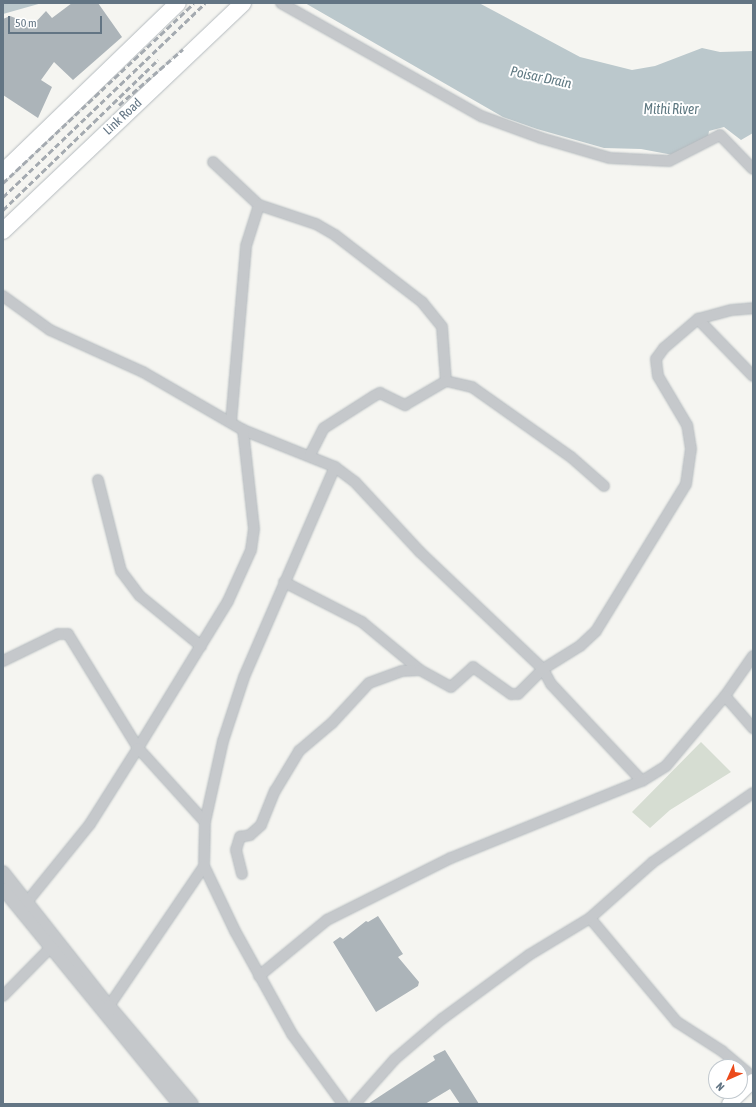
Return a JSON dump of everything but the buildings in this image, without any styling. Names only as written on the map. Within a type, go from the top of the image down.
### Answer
[{"type":"main road","points":[[3,172],[178,3]]},
{"type":"main road","name":"Link Road","points":[[3,231],[243,3]]},
{"type":"main road","points":[[729,1104],[753,1081]]},
{"type":"street","points":[[281,3],[481,116],[541,138],[610,158],[669,160],[720,135],[753,169]]},
{"type":"street","points":[[213,162],[259,205],[316,224],[335,235],[422,302],[442,327],[446,381]]},
{"type":"street","points":[[231,422],[246,246],[259,205]]},
{"type":"street","points":[[3,296],[50,330],[143,372],[243,430],[310,455],[335,467],[355,482],[420,552],[543,669],[551,684],[642,781]]},
{"type":"street","points":[[284,582],[362,622],[420,670],[451,687],[473,667],[511,694],[518,694],[543,669],[580,646],[596,630],[686,484],[691,449],[687,425],[658,376],[656,359],[664,348],[698,319],[732,310],[753,308]]},
{"type":"street","points":[[698,319],[753,376]]},
{"type":"street","points":[[310,455],[324,428],[374,396],[380,393],[404,405],[446,381],[472,387],[571,457],[604,486]]},
{"type":"street","points":[[23,907],[90,824],[228,601],[251,550],[254,529],[243,430]]},
{"type":"street","points":[[335,467],[244,677],[228,727],[205,822],[204,866],[260,976],[292,1034],[343,1104]]},
{"type":"street","points":[[98,480],[121,571],[140,596],[201,646]]},
{"type":"street","points":[[3,661],[58,634],[68,634],[138,748],[205,822]]},
{"type":"street","points":[[260,976],[334,917],[451,858],[642,781],[666,766],[724,696],[753,656]]},
{"type":"street","points":[[242,874],[236,850],[240,837],[250,835],[261,825],[275,791],[299,751],[332,724],[369,683],[402,671],[420,670]]},
{"type":"street","points":[[724,696],[753,728]]},
{"type":"street","points":[[354,1104],[395,1059],[442,1019],[529,955],[590,918],[653,862],[753,793]]},
{"type":"street","points":[[109,1006],[204,866]]},
{"type":"street","points":[[3,872],[23,907]]},
{"type":"street","points":[[3,889],[23,907],[165,1081],[179,1104]]},
{"type":"street","points":[[590,918],[677,1022],[722,1051],[753,1077]]},
{"type":"street","points":[[3,996],[53,944]]},
{"type":"street","points":[[86,984],[109,1006],[134,1044]]},
{"type":"street","points":[[165,1081],[192,1104]]},
{"type":"shaded area","points":[[701,742],[731,772],[670,810],[650,828],[632,812]]},
{"type":"water","points":[[3,3],[42,3],[3,14]]},
{"type":"water","name":"Mithi River","points":[[305,3],[479,3],[580,57],[632,70],[655,66],[702,48],[720,52],[753,51],[753,133],[741,140],[724,127],[709,131],[707,143],[673,155],[641,149],[604,148],[537,129],[503,117]]},
{"type":"railway","points":[[3,183],[194,3]]},
{"type":"railway","points":[[3,197],[205,3]]},
{"type":"railway","points":[[119,105],[183,49]]},
{"type":"railway","points":[[3,210],[158,60]]},
{"type":"water label","name":"Poisar Drain","points":[[541,77]]}]
